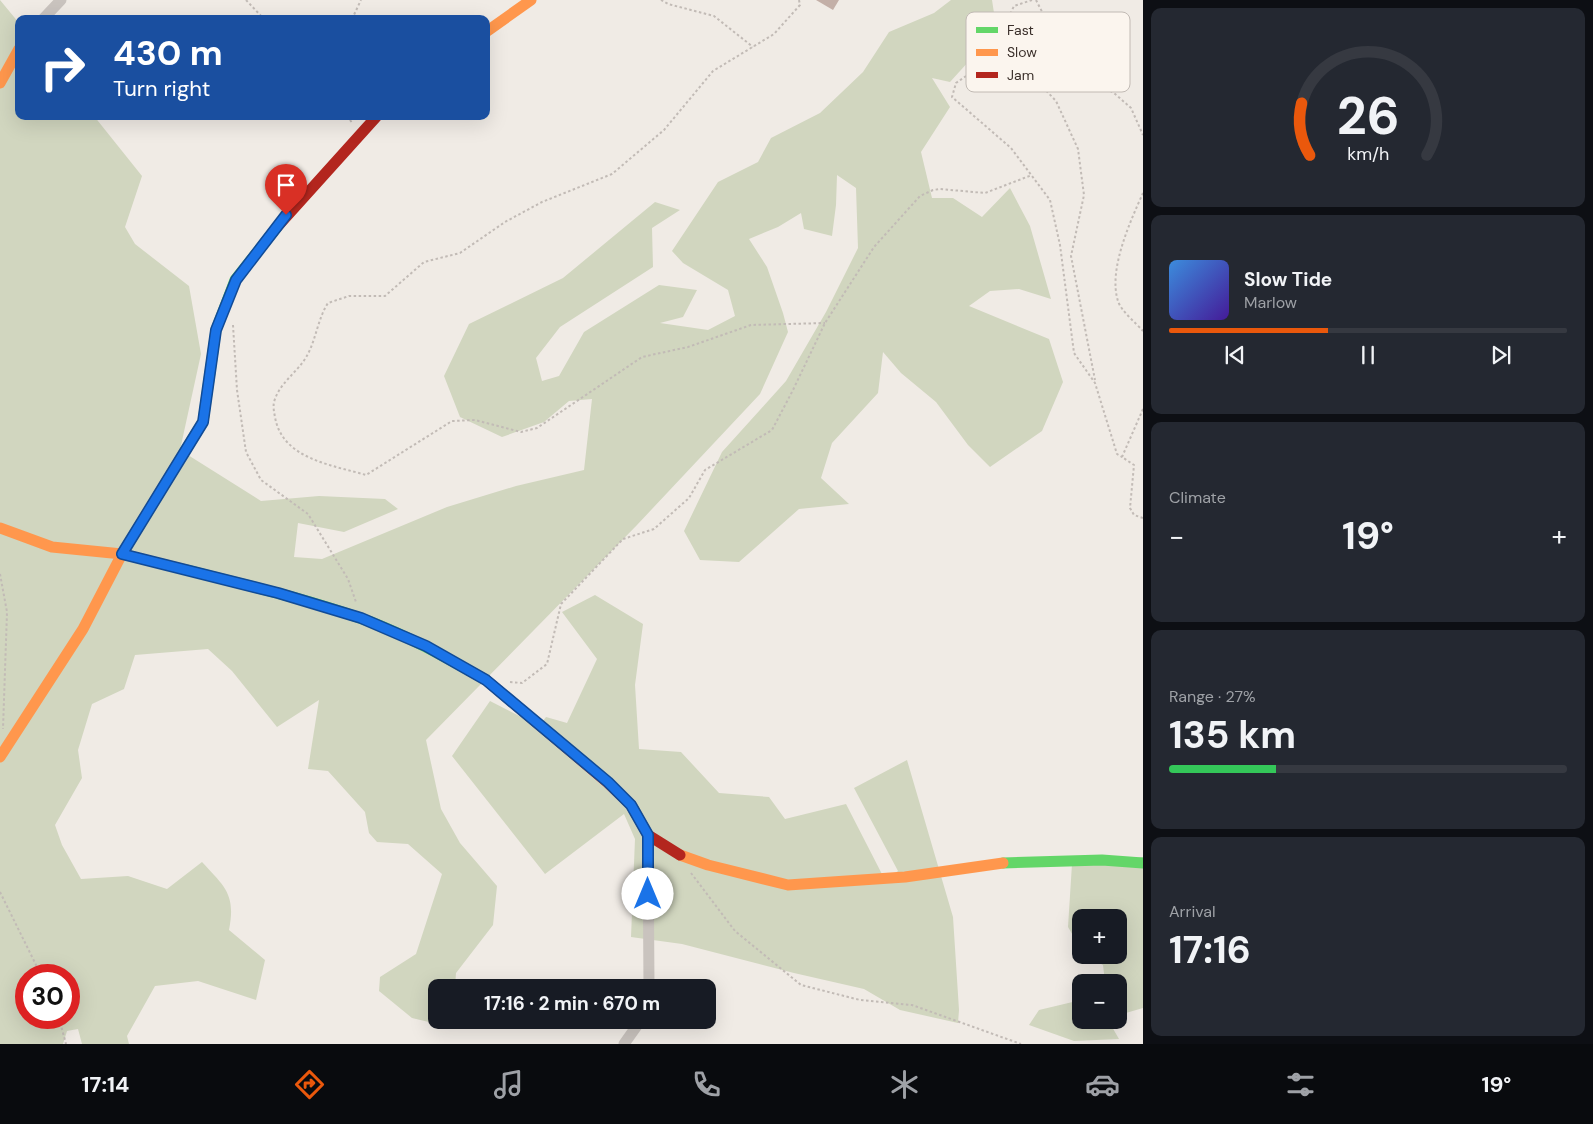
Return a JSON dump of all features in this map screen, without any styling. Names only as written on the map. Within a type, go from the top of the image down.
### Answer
[{"type":"street","points":[[47,15],[61,0]]},
{"type":"street","points":[[490,29],[531,0]]},
{"type":"street","points":[[0,83],[15,56]]},
{"type":"street","points":[[0,757],[83,629],[122,554],[203,422],[216,330],[236,280],[286,215],[373,120]]},
{"type":"street","points":[[0,528],[52,547],[122,554],[278,593],[361,618],[426,646],[486,680],[608,782],[631,805],[648,835],[676,853],[708,866],[788,885],[905,877],[999,863],[1102,860],[1143,863]]},
{"type":"street","points":[[648,835],[650,979]]},
{"type":"street","points":[[624,1044],[635,1029]]},
{"type":"path","points":[[246,0],[260,15]]},
{"type":"path","points":[[354,15],[361,0]]},
{"type":"path","points":[[661,0],[668,4],[714,16],[753,47]]},
{"type":"path","points":[[799,0],[800,5],[774,34],[714,72],[664,130],[612,174],[542,202],[505,222],[460,253],[424,262],[385,296],[349,296],[328,302],[320,315],[317,330],[306,359],[281,387],[273,404],[277,430],[294,449],[314,460],[366,475],[452,421],[475,420],[521,432],[537,428],[642,357],[688,347],[751,325],[825,323]]},
{"type":"path","points":[[1011,12],[1014,6],[1032,0]]},
{"type":"path","points":[[1036,0],[1042,12]]},
{"type":"path","points":[[966,76],[956,82],[952,97],[1011,148],[1050,200],[1060,245],[1074,353],[1095,383]]},
{"type":"path","points":[[1047,92],[1056,101],[1078,149],[1084,195],[1071,256],[1095,383],[1117,454],[1134,465],[1130,508],[1134,515],[1143,518]]},
{"type":"path","points":[[1112,92],[1131,108],[1143,135]]},
{"type":"path","points":[[504,682],[522,683],[547,664],[561,604],[623,539],[654,529],[689,498],[705,470],[772,430],[794,390],[825,323],[874,247],[920,196],[940,189],[985,193],[1032,174]]},
{"type":"path","points":[[1143,192],[1114,276],[1118,303],[1143,331]]},
{"type":"path","points":[[233,317],[232,336],[237,390],[246,452],[261,480],[308,514],[348,579],[361,618]]},
{"type":"path","points":[[1122,457],[1143,409]]},
{"type":"path","points":[[0,574],[7,612],[3,734]]},
{"type":"path","points":[[688,869],[735,931],[801,985],[860,1000],[912,1005],[1021,1044]]},
{"type":"path","points":[[0,892],[36,964]]},
{"type":"path","points":[[62,1029],[66,1044]]},
{"type":"green space","points":[[0,0],[15,18],[15,120],[97,120],[142,176],[125,227],[135,244],[189,286],[201,354],[180,450],[261,501],[319,496],[385,499],[398,509],[344,532],[298,523],[294,557],[322,559],[447,507],[516,486],[584,470],[592,399],[569,401],[544,422],[502,437],[460,417],[444,376],[469,324],[563,278],[655,202],[680,210],[652,228],[653,267],[560,327],[536,358],[542,381],[559,376],[584,332],[659,285],[697,290],[683,317],[660,323],[708,330],[735,316],[728,290],[683,263],[672,251],[718,182],[758,162],[771,138],[820,113],[863,72],[889,32],[934,13],[951,0],[992,0],[994,12],[966,12],[966,64],[950,82],[932,78],[950,107],[921,152],[932,198],[953,198],[982,217],[1010,188],[1030,226],[1051,299],[1019,289],[990,291],[969,306],[1049,339],[1063,382],[1042,431],[990,467],[968,445],[936,402],[901,373],[883,352],[878,393],[832,443],[821,478],[849,504],[799,509],[739,562],[700,560],[684,531],[722,452],[786,381],[826,312],[858,248],[856,188],[837,175],[832,236],[804,229],[801,213],[778,227],[749,239],[767,267],[788,332],[760,394],[637,525],[426,740],[441,809],[460,843],[497,886],[493,925],[456,973],[456,979],[428,979],[428,1022],[412,1018],[379,991],[380,977],[416,954],[442,874],[408,844],[377,842],[369,833],[365,812],[328,771],[308,769],[319,700],[277,727],[232,671],[208,649],[135,655],[124,689],[92,704],[78,750],[82,778],[55,825],[62,845],[81,879],[128,876],[167,889],[202,862],[217,878],[230,899],[231,918],[229,930],[265,960],[256,1000],[198,981],[155,986],[127,1036],[129,1044],[82,1044],[78,1029],[67,1031],[63,1044],[0,1044]]},
{"type":"green space","points":[[595,595],[643,624],[635,685],[639,749],[681,752],[719,793],[769,797],[785,819],[846,804],[885,880],[898,871],[854,788],[907,760],[953,917],[959,1010],[958,1023],[900,1010],[864,989],[682,944],[631,937],[635,839],[624,814],[545,874],[452,756],[490,701],[539,726],[546,717],[567,723],[597,659],[562,612]]},
{"type":"green space","points":[[1143,857],[1143,1008],[1127,1013],[1127,974],[1104,974],[1101,964],[1127,964],[1127,909],[1072,909],[1072,934],[1068,927],[1072,864]]},
{"type":"green space","points":[[1072,1002],[1072,1029],[1113,1029],[1119,1039],[1074,1041],[1029,1025],[1039,1010]]},
{"type":"building","points":[[816,0],[839,0],[833,10]]},
{"type":"traffic: fast","points":[[185,451],[203,422],[216,330],[235,280],[277,227]]},
{"type":"traffic: fast","points":[[187,570],[296,598],[360,618],[416,642],[470,671]]},
{"type":"traffic: fast","points":[[1003,863],[1102,860],[1143,863]]},
{"type":"traffic: slow","points":[[490,29],[531,0]]},
{"type":"traffic: slow","points":[[0,83],[15,56]]},
{"type":"traffic: slow","points":[[0,757],[83,629],[122,554],[185,451]]},
{"type":"traffic: slow","points":[[0,528],[52,547],[122,554],[187,570]]},
{"type":"traffic: slow","points":[[680,855],[708,865],[788,885],[905,877],[1003,863]]},
{"type":"traffic: jam","points":[[277,227],[373,120]]},
{"type":"traffic: jam","points":[[470,671],[486,680],[607,782],[631,805],[648,835],[680,855]]},
{"type":"route","points":[[286,215],[236,280],[216,330],[203,422],[122,554],[278,593],[361,618],[426,646],[486,680],[608,782],[631,805],[648,835],[648,894]]}]
